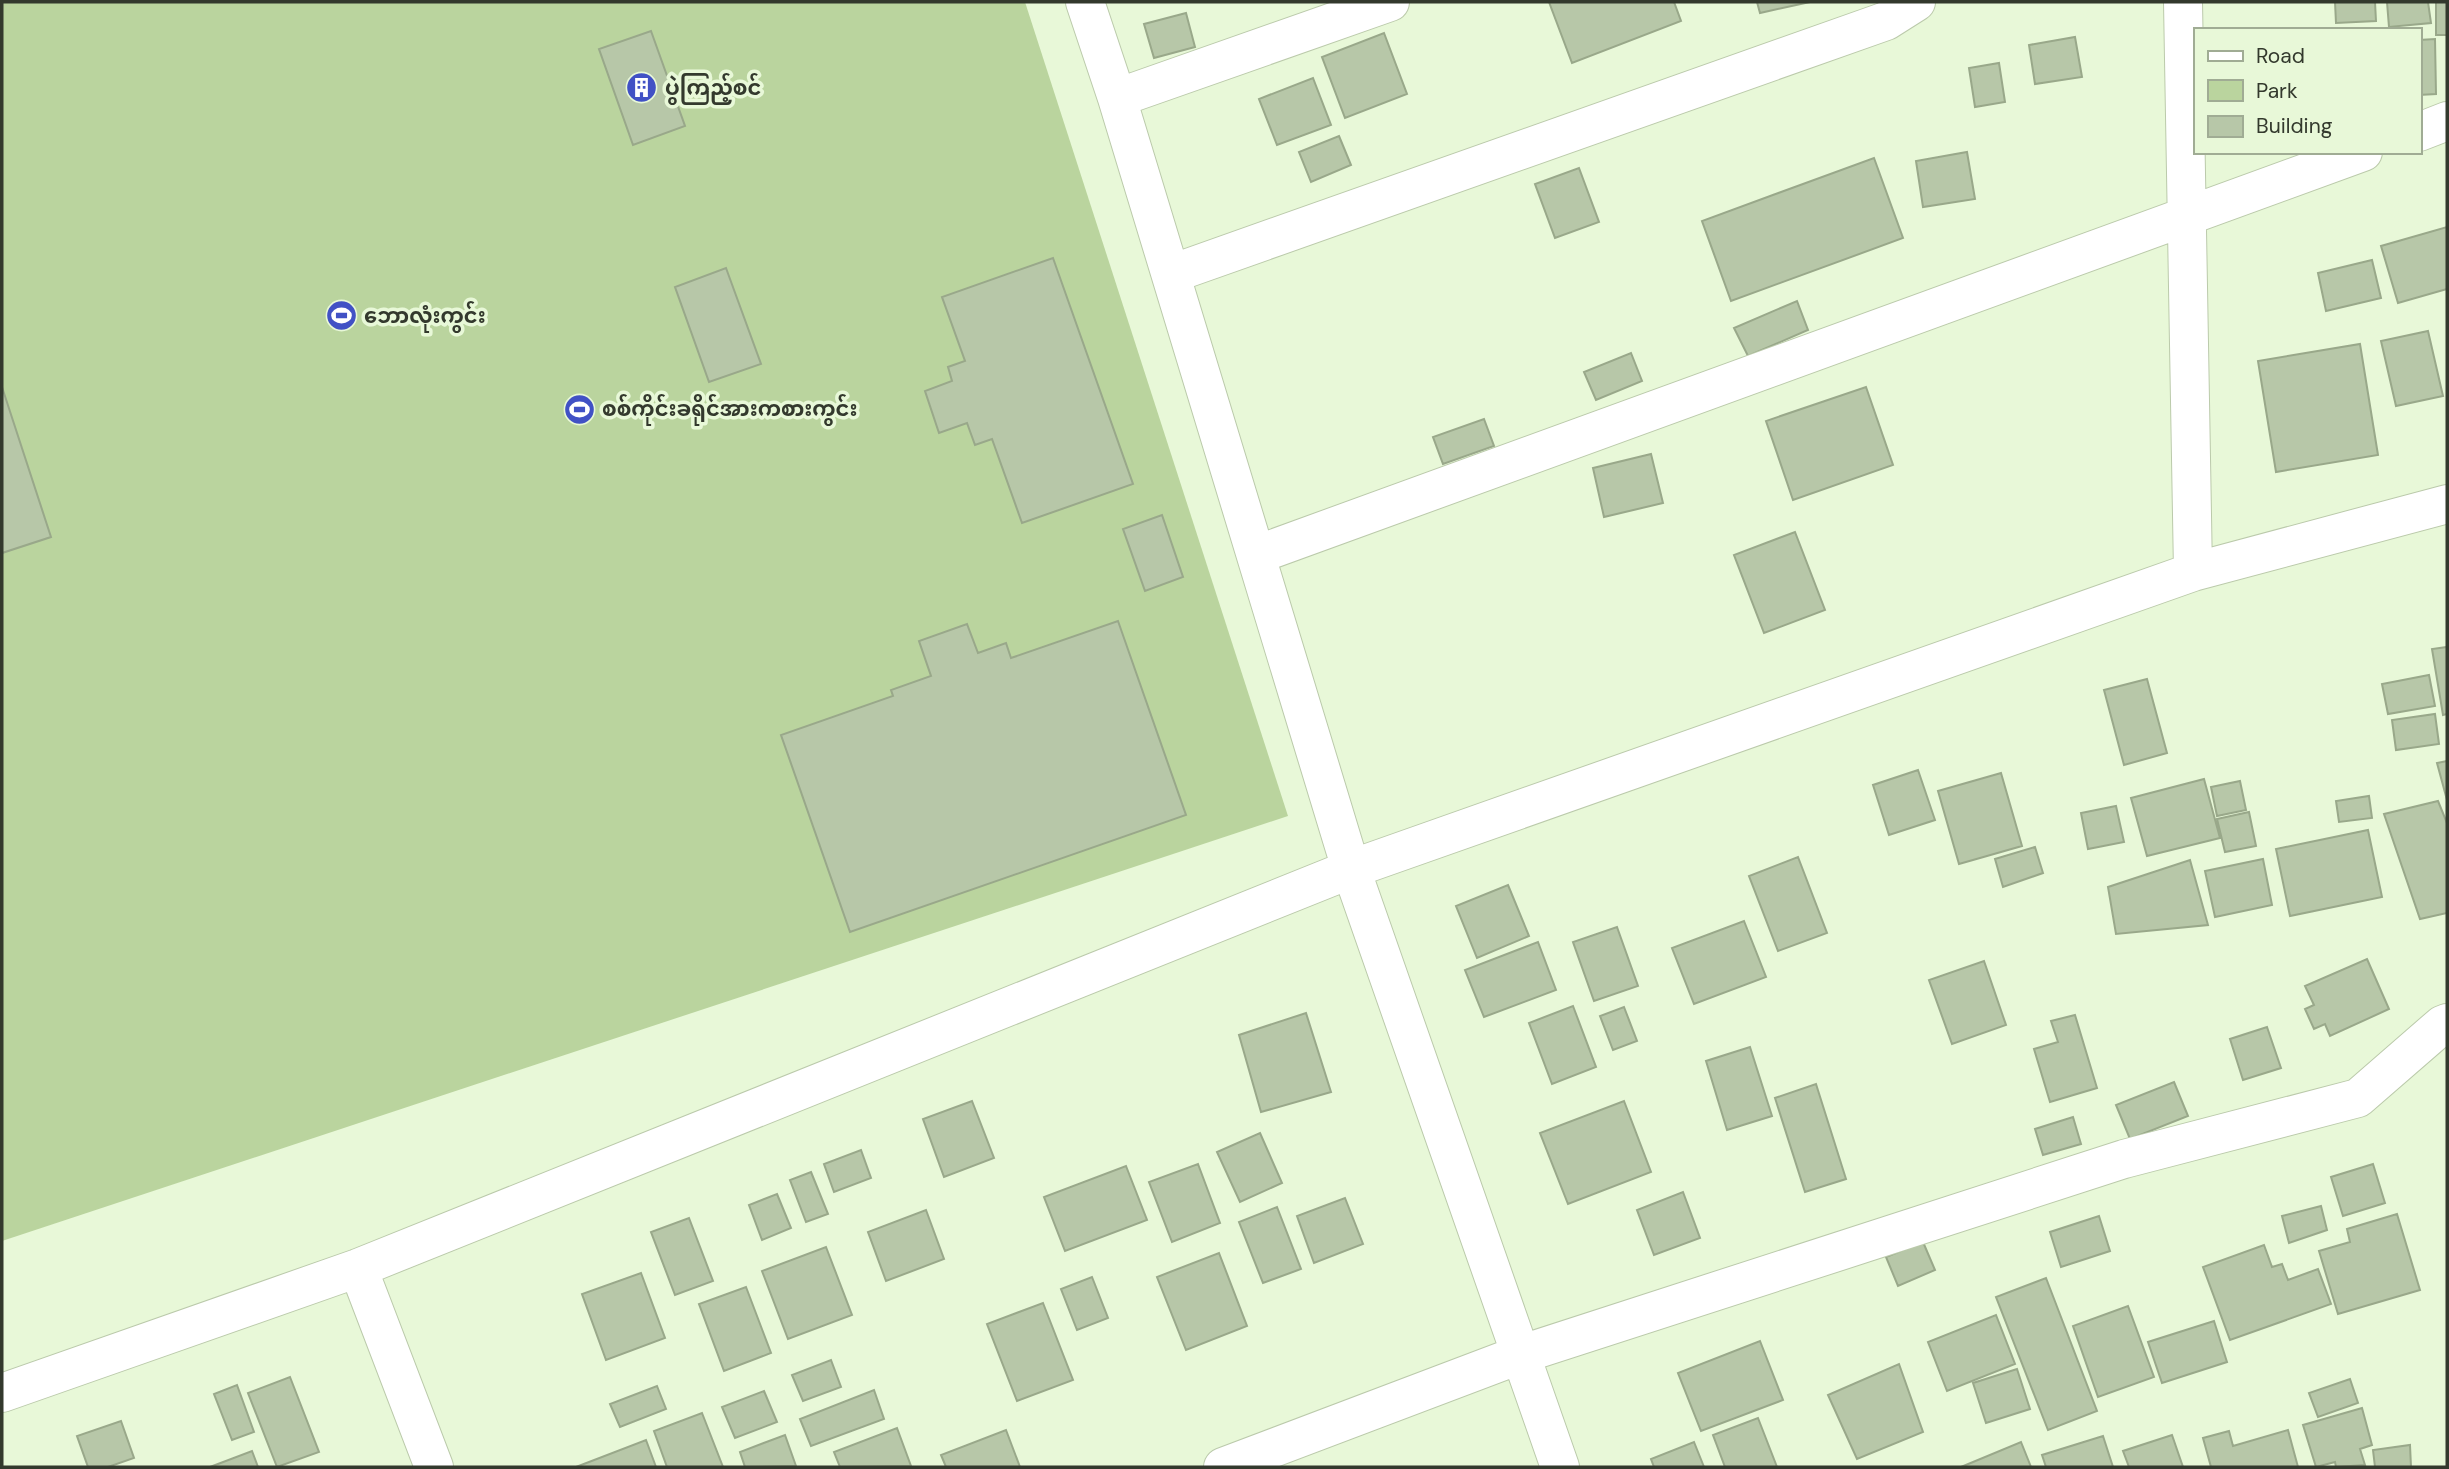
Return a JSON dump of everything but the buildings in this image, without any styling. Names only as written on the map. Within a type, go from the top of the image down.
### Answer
[{"type":"street","points":[[1085,2],[1171,274],[1351,869],[1560,1467]]},
{"type":"street","points":[[1117,98],[1390,2]]},
{"type":"street","points":[[1171,274],[1886,21],[1916,2]]},
{"type":"street","points":[[2183,2],[2193,572]]},
{"type":"street","points":[[2421,131],[2447,121]]},
{"type":"street","points":[[1256,555],[2356,154]]},
{"type":"street","points":[[2,1393],[358,1268],[1351,869],[2193,572],[2447,503]]},
{"type":"street","points":[[1223,1467],[1519,1355],[2124,1159],[2358,1098],[2445,1026]]},
{"type":"street","points":[[358,1268],[434,1467]]},
{"type":"green space","name":"စစ်ကိုင်းခရိုင်အားကစားကွင်း","points":[[2,2],[1025,2],[1288,816],[2,1241]]},
{"type":"place","name":"ပွဲကြည့်စင်","points":[[642,88]]},
{"type":"place","name":"ဘောလုံးကွင်း","points":[[341,316]]},
{"type":"place","name":"စစ်ကိုင်းခရိုင်အားကစားကွင်း","points":[[579,409]]}]
